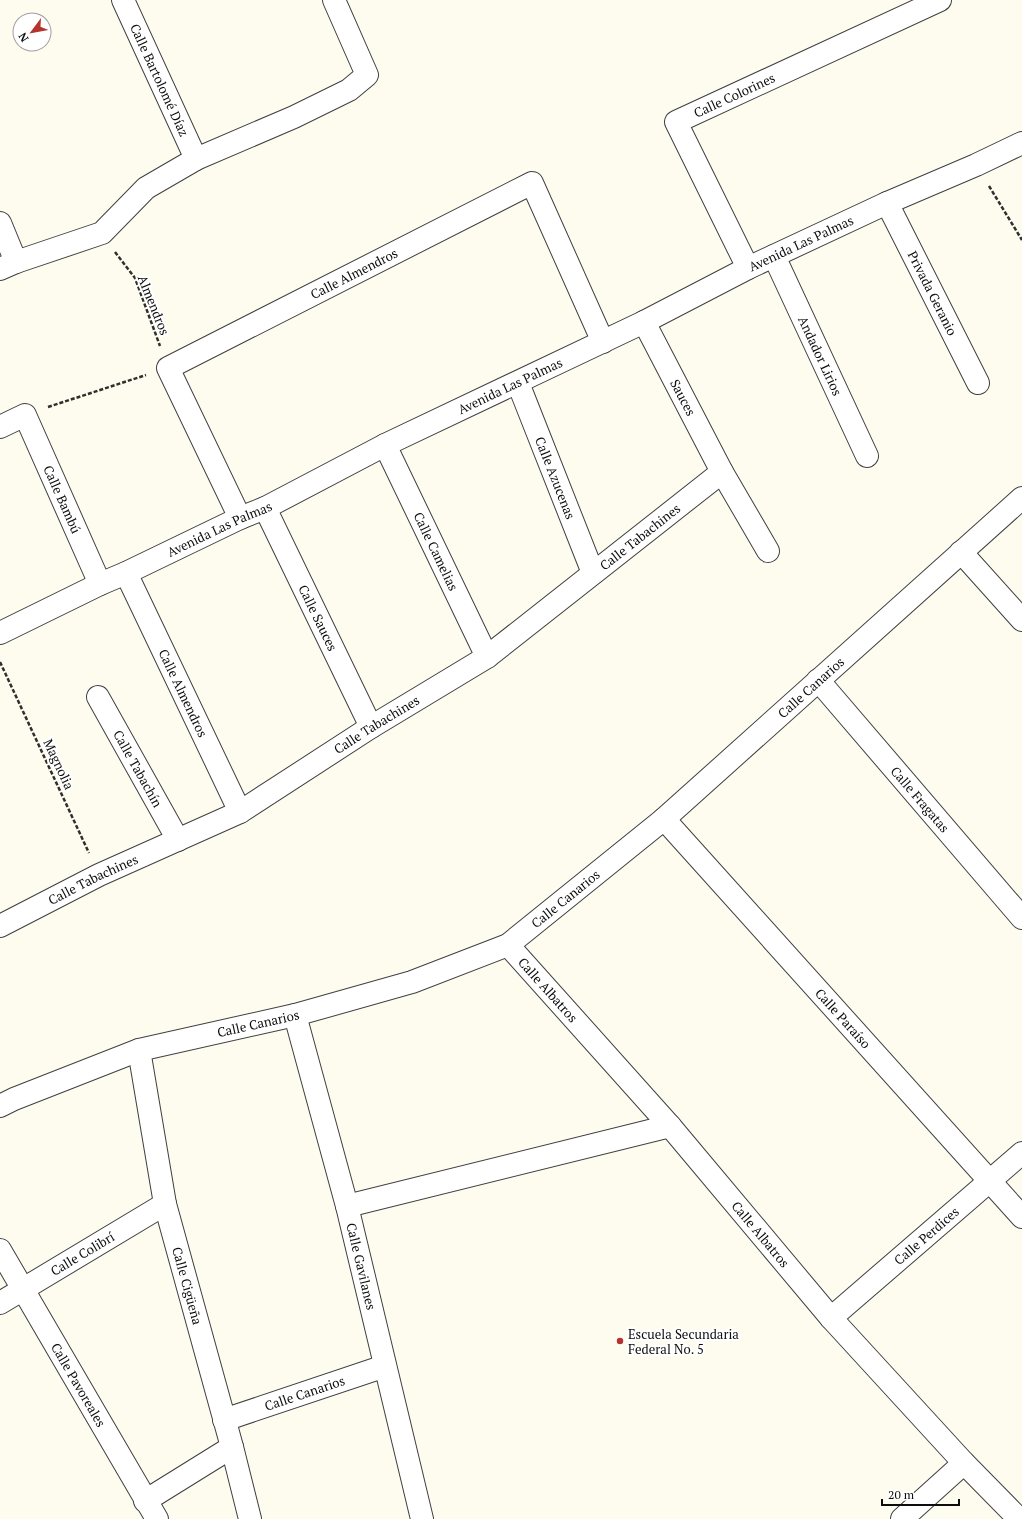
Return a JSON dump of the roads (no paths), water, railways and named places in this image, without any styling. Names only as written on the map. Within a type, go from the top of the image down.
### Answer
[{"type":"street","name":"Calle Bartolomé Díaz","points":[[123,0],[196,159]]},
{"type":"street","points":[[0,223],[8,265],[102,233],[146,188],[196,159],[301,113],[348,90],[368,75],[334,0]]},
{"type":"street","name":"Calle Colorines","points":[[748,268],[676,122],[940,0]]},
{"type":"street","name":"Avenida Las Palmas","points":[[0,633],[240,518],[266,508],[385,445],[603,342],[748,268],[887,203],[976,166],[1022,143]]},
{"type":"street","name":"Calle Almendros","points":[[240,518],[168,368],[532,183],[603,342]]},
{"type":"street","name":"Privada Geranio","points":[[887,203],[978,383]]},
{"type":"street","name":"Andador Lirios","points":[[774,256],[867,456]]},
{"type":"street","name":"Sauces","points":[[644,322],[722,472],[768,550]]},
{"type":"street","name":"Calle Azucenas","points":[[518,383],[593,573]]},
{"type":"street","name":"Calle Bambú","points":[[0,427],[25,415],[100,584]]},
{"type":"street","name":"Calle Camelias","points":[[385,445],[487,657]]},
{"type":"street","name":"Calle Tabachines","points":[[0,926],[99,875],[240,812],[371,728],[487,657],[722,472]]},
{"type":"street","name":"Calle Canarios","points":[[0,1106],[14,1099],[139,1050],[295,1015],[412,982],[508,945],[664,819],[1022,498]]},
{"type":"street","name":"Calle Sauces","points":[[266,508],[371,728]]},
{"type":"street","points":[[961,552],[1022,620]]},
{"type":"street","name":"Calle Almendros","points":[[126,573],[240,812]]},
{"type":"street","name":"Calle Fragatas","points":[[818,680],[1022,918]]},
{"type":"street","name":"Calle Tabachín","points":[[98,697],[178,840]]},
{"type":"street","name":"Calle Paraíso","points":[[664,819],[1022,1217]]},
{"type":"street","name":"Calle Albatros","points":[[508,945],[670,1126],[831,1318],[964,1463],[1019,1519]]},
{"type":"street","name":"Calle Gavilanes","points":[[295,1015],[347,1206],[422,1519]]},
{"type":"street","name":"Calle Cigüeña","points":[[139,1050],[165,1204],[232,1447],[250,1519]]},
{"type":"street","points":[[347,1206],[670,1126]]},
{"type":"street","name":"Calle Perdices","points":[[831,1318],[1022,1153]]},
{"type":"street","name":"Calle Colibrí","points":[[0,1303],[165,1204]]},
{"type":"street","name":"Calle Pavoreales","points":[[0,1250],[157,1519]]},
{"type":"street","name":"Calle Canarios","points":[[224,1420],[385,1366]]},
{"type":"street","points":[[145,1500],[232,1447]]},
{"type":"street","points":[[902,1519],[964,1463]]},
{"type":"place","name":"Escuela Secundaria Federal No. 5","points":[[620,1341]]}]
